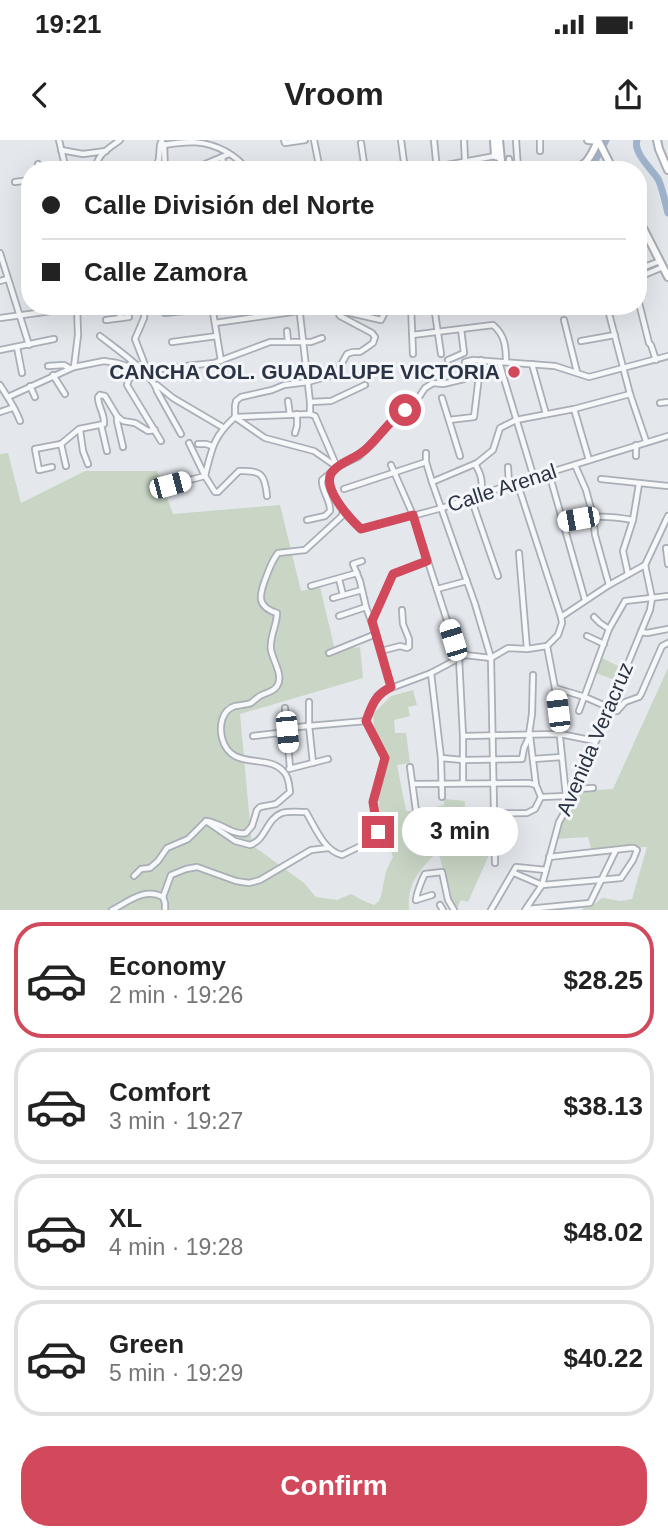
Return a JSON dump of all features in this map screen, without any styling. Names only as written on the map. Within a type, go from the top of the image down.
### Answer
[{"type":"main road","points":[[496,140],[499,161]]},
{"type":"main road","points":[[589,140],[600,145],[608,161]]},
{"type":"main road","points":[[657,140],[668,170]]},
{"type":"main road","points":[[588,161],[600,145]]},
{"type":"main road","points":[[647,236],[668,277]]},
{"type":"street","points":[[59,140],[64,161]]},
{"type":"street","points":[[96,161],[120,140]]},
{"type":"street","points":[[284,140],[285,143],[305,140]]},
{"type":"street","points":[[314,140],[318,161]]},
{"type":"street","points":[[401,140],[404,161]]},
{"type":"street","points":[[434,140],[436,161]]},
{"type":"street","points":[[464,140],[465,161],[497,157]]},
{"type":"street","points":[[516,140],[517,161]]},
{"type":"street","points":[[540,140],[540,151]]},
{"type":"street","points":[[163,142],[209,141],[239,161]]},
{"type":"street","points":[[158,161],[160,145],[163,142]]},
{"type":"street","points":[[163,142],[164,161]]},
{"type":"street","points":[[361,143],[364,161]]},
{"type":"street","points":[[61,150],[83,154],[106,151]]},
{"type":"street","points":[[212,161],[230,154]]},
{"type":"street","points":[[222,157],[223,161]]},
{"type":"street","points":[[15,182],[21,181]]},
{"type":"street","points":[[0,253],[29,345]]},
{"type":"street","points":[[647,267],[661,264]]},
{"type":"street","points":[[647,272],[661,264]]},
{"type":"street","points":[[0,281],[7,279]]},
{"type":"street","points":[[0,318],[19,314]]},
{"type":"street","points":[[72,367],[78,335],[77,315]]},
{"type":"street","points":[[144,315],[135,339],[145,371]]},
{"type":"street","points":[[214,315],[221,361]]},
{"type":"street","points":[[215,323],[263,315]]},
{"type":"street","points":[[300,315],[312,415],[337,467]]},
{"type":"street","points":[[337,467],[314,452],[265,438],[235,417],[234,406],[241,397],[329,376],[337,372],[347,354],[360,352],[375,339],[369,330],[340,315]]},
{"type":"street","points":[[358,315],[379,320],[385,315]]},
{"type":"street","points":[[411,315],[413,354]]},
{"type":"street","points":[[435,315],[441,354]]},
{"type":"street","points":[[609,315],[646,442]]},
{"type":"street","points":[[642,315],[656,360]]},
{"type":"street","points":[[106,320],[129,317]]},
{"type":"street","points":[[564,320],[577,373]]},
{"type":"street","points":[[412,335],[493,325],[501,331],[506,345],[506,362]]},
{"type":"street","points":[[449,360],[464,353],[461,329]]},
{"type":"street","points":[[287,331],[288,342]]},
{"type":"street","points":[[581,341],[615,335]]},
{"type":"street","points":[[100,336],[145,371],[173,398],[224,428]]},
{"type":"street","points":[[172,342],[217,336]]},
{"type":"street","points":[[161,442],[135,401],[127,385],[129,379],[145,371],[214,363],[270,342],[312,342],[322,338]]},
{"type":"street","points":[[0,350],[54,339]]},
{"type":"street","points":[[17,347],[22,373]]},
{"type":"street","points":[[307,520],[325,516],[330,511],[321,482],[329,474],[358,457],[396,416],[415,402],[425,388],[433,383],[443,384],[464,379],[465,362],[481,360],[555,366],[589,377],[668,356]]},
{"type":"street","points":[[449,421],[474,417],[481,360]]},
{"type":"street","points":[[8,397],[72,367],[104,361],[145,371]]},
{"type":"street","points":[[499,362],[534,478]]},
{"type":"street","points":[[532,364],[546,414]]},
{"type":"street","points":[[48,366],[72,367]]},
{"type":"street","points":[[53,375],[65,394]]},
{"type":"street","points":[[156,384],[181,434]]},
{"type":"street","points":[[0,385],[12,401],[12,408],[20,421]]},
{"type":"street","points":[[310,402],[331,401],[365,385]]},
{"type":"street","points":[[30,386],[35,397]]},
{"type":"street","points":[[432,482],[475,464],[493,450],[500,428],[516,420],[574,409],[630,394]]},
{"type":"street","points":[[52,467],[39,470],[35,449],[61,444],[79,429],[105,422],[98,402],[100,395],[104,396],[123,421],[148,431],[155,429]]},
{"type":"street","points":[[442,398],[460,456]]},
{"type":"street","points":[[288,401],[290,415]]},
{"type":"street","points":[[660,403],[668,402]]},
{"type":"street","points":[[0,412],[12,408]]},
{"type":"street","points":[[574,409],[589,460]]},
{"type":"street","points":[[295,433],[297,414]]},
{"type":"street","points":[[205,476],[212,446],[235,417],[312,415]]},
{"type":"street","points":[[117,416],[123,447]]},
{"type":"street","points":[[101,425],[107,451]]},
{"type":"street","points":[[79,429],[88,464]]},
{"type":"street","name":"Calle Arenal","points":[[343,509],[361,529],[442,508],[668,436]]},
{"type":"street","points":[[189,443],[215,492],[239,471],[251,470],[261,474],[265,480],[267,496]]},
{"type":"street","points":[[61,444],[66,467]]},
{"type":"street","points":[[198,444],[212,446]]},
{"type":"street","points":[[636,445],[636,456]]},
{"type":"street","points":[[426,453],[432,482],[491,658],[495,863]]},
{"type":"street","points":[[344,489],[426,462]]},
{"type":"street","points":[[475,464],[481,474],[480,494]]},
{"type":"street","points":[[575,464],[586,490],[609,585]]},
{"type":"street","points":[[391,465],[413,515],[459,658],[463,783]]},
{"type":"street","points":[[508,467],[509,485]]},
{"type":"street","points":[[549,473],[585,600]]},
{"type":"street","points":[[206,821],[215,822],[237,834],[246,832],[252,826],[260,807],[276,804],[289,795],[284,772],[275,765],[245,760],[228,750],[222,737],[222,721],[225,712],[249,704],[260,695],[272,691],[279,682],[271,649],[277,615],[260,600],[261,590],[271,562],[278,553],[305,550],[340,519],[344,512],[330,488],[329,474]]},
{"type":"street","points":[[170,485],[205,476]]},
{"type":"street","points":[[601,479],[668,486]]},
{"type":"street","points":[[206,821],[235,841],[250,845],[257,843],[271,820],[279,814],[306,812],[328,848],[335,853],[342,855],[375,839],[378,832],[373,802],[385,758],[366,721],[377,696],[391,687],[430,673],[465,655],[491,658],[508,648],[547,646],[558,635],[561,617],[517,482]]},
{"type":"street","points":[[628,574],[623,551],[633,520],[639,484]]},
{"type":"street","points":[[471,498],[498,576]]},
{"type":"street","points":[[563,521],[593,516],[633,520]]},
{"type":"street","points":[[561,617],[645,565],[668,516]]},
{"type":"street","points":[[653,548],[667,548],[668,564]]},
{"type":"street","points":[[519,553],[527,649]]},
{"type":"street","points":[[362,561],[353,564],[391,687]]},
{"type":"street","points":[[372,621],[393,574],[427,561]]},
{"type":"street","name":"Avenida Veracruz","points":[[525,909],[542,885],[559,822],[650,610],[652,598],[645,565]]},
{"type":"street","points":[[311,586],[357,573]]},
{"type":"street","points":[[339,579],[343,594]]},
{"type":"street","points":[[436,589],[467,581]]},
{"type":"street","points":[[333,598],[362,590]]},
{"type":"street","points":[[579,711],[609,629],[625,601],[668,596]]},
{"type":"street","points":[[339,616],[366,607]]},
{"type":"street","points":[[381,651],[400,646],[409,647],[409,639],[402,624],[402,610]]},
{"type":"street","points":[[594,617],[609,629]]},
{"type":"street","points":[[641,632],[668,629]]},
{"type":"street","points":[[329,653],[376,634]]},
{"type":"street","points":[[587,636],[604,644]]},
{"type":"street","points":[[555,688],[617,711],[625,702],[639,697],[662,646],[668,643]]},
{"type":"street","points":[[541,797],[569,797],[547,646]]},
{"type":"street","points":[[430,673],[441,758],[442,797]]},
{"type":"street","points":[[467,814],[531,812],[541,797],[536,785],[530,734],[533,675]]},
{"type":"street","points":[[309,702],[313,763]]},
{"type":"street","points":[[285,708],[290,768]]},
{"type":"street","points":[[253,736],[339,722],[366,721]]},
{"type":"street","points":[[441,758],[522,759],[530,734]]},
{"type":"street","points":[[463,736],[561,734],[595,741]]},
{"type":"street","points":[[533,759],[562,757]]},
{"type":"street","points":[[284,772],[290,768],[328,759]]},
{"type":"street","points":[[410,767],[416,811]]},
{"type":"street","points":[[413,783],[536,785]]},
{"type":"street","points":[[575,790],[593,788]]},
{"type":"street","points":[[134,876],[141,869],[150,868],[167,848],[188,839],[206,821]]},
{"type":"street","points":[[165,910],[163,897],[171,875],[186,869],[197,867],[225,878],[249,883],[260,880],[312,850],[328,848]]},
{"type":"street","points":[[515,870],[542,885],[623,877],[634,860],[636,849],[549,857]]},
{"type":"street","points":[[525,909],[590,903],[616,850]]},
{"type":"street","points":[[515,870],[546,870]]},
{"type":"street","points":[[491,910],[515,870]]},
{"type":"street","points":[[432,895],[416,900],[423,876],[442,872],[453,910]]},
{"type":"street","points":[[112,910],[148,892],[163,897]]},
{"type":"green space","points":[[8,453],[21,503],[85,471],[157,471],[173,514],[280,505],[301,591],[320,587],[335,650],[360,647],[363,678],[240,714],[252,845],[304,883],[316,897],[337,900],[351,894],[374,905],[379,901],[386,871],[393,857],[383,838],[378,798],[388,756],[374,728],[373,714],[391,696],[413,690],[417,705],[408,707],[410,716],[394,720],[395,733],[406,733],[410,763],[397,765],[406,811],[444,805],[444,799],[465,801],[464,815],[458,818],[457,833],[489,855],[468,902],[461,900],[457,908],[453,906],[438,851],[416,877],[410,892],[409,910],[0,910],[0,454]]},
{"type":"green space","points":[[602,658],[622,668],[617,681],[596,673]]},
{"type":"green space","points":[[668,668],[668,910],[583,910],[602,898],[621,901],[632,899],[647,847],[591,848],[588,837],[553,839],[579,791],[613,789]]},
{"type":"waterway","points":[[595,161],[606,140]]},
{"type":"waterway","points":[[637,140],[636,145],[644,161]]},
{"type":"waterway","points":[[647,164],[659,182],[668,213]]},
{"type":"place","name":"CANCHA COL. GUADALUPE VICTORIA","points":[[514,372]]},
{"type":"route","points":[[378,832],[373,802],[385,758],[366,721],[377,696],[391,687],[372,621],[393,574],[427,561],[413,515],[361,529],[332,493],[328,480],[329,474],[358,457],[396,416],[405,410]]}]
